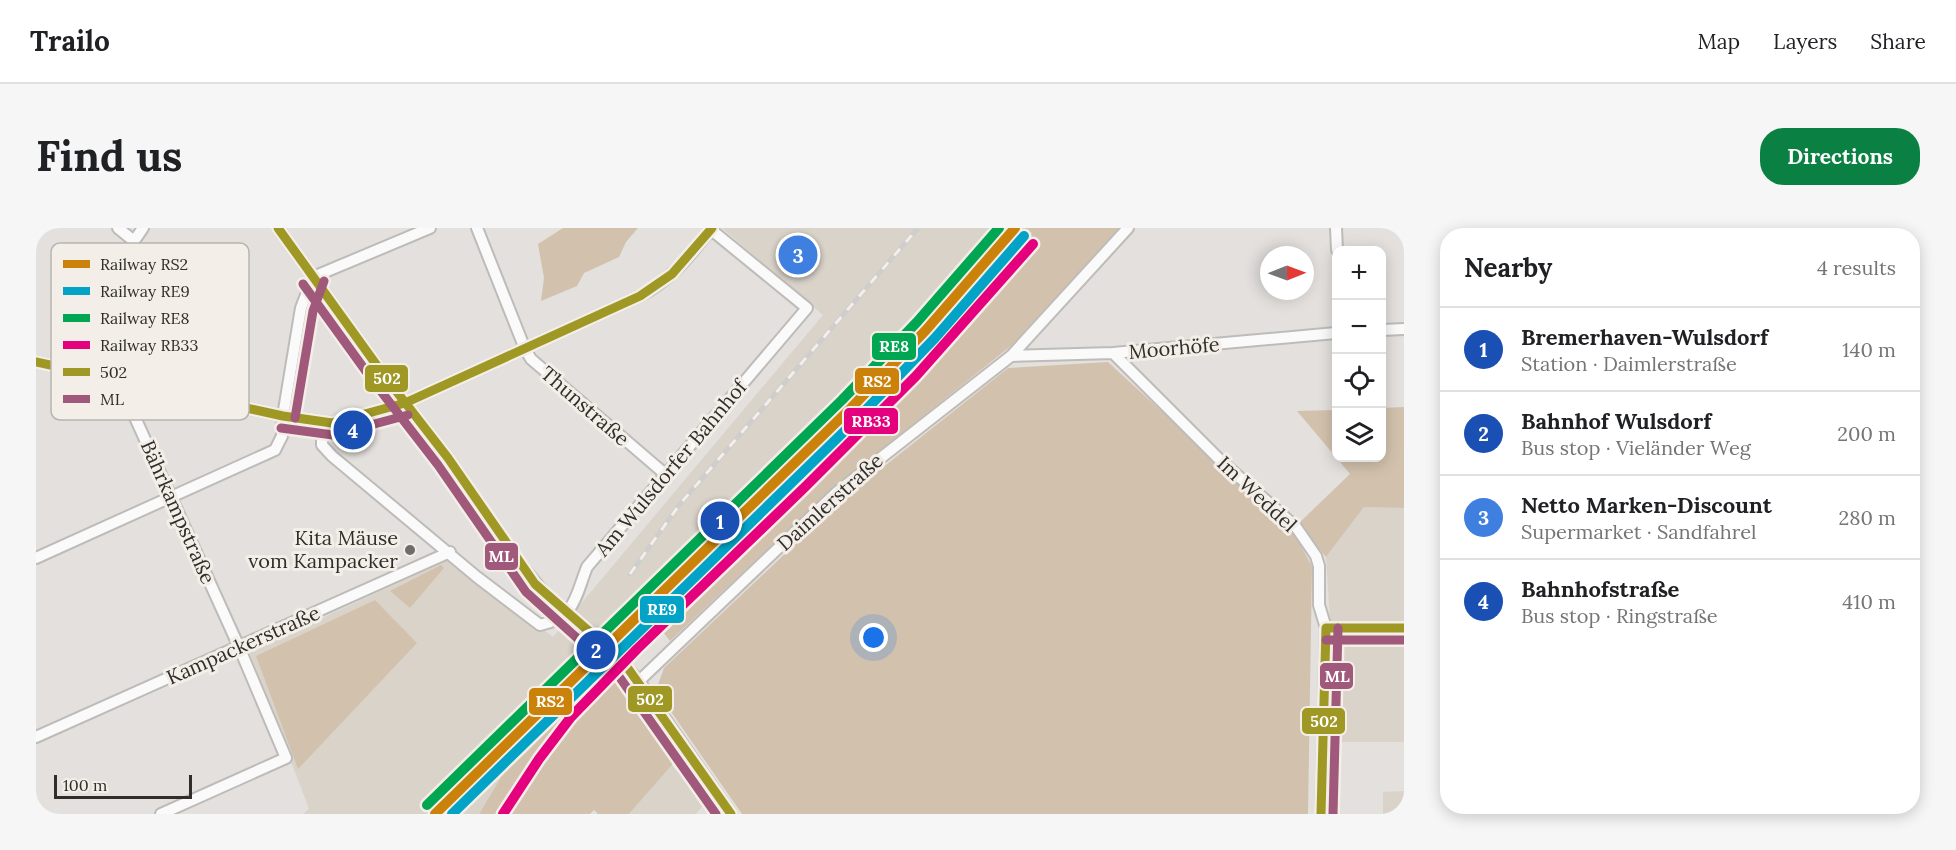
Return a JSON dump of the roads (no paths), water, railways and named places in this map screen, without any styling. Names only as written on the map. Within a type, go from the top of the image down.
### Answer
[{"type":"street","points":[[118,228],[134,241]]},
{"type":"street","name":"Bährkampstraße","points":[[134,241],[143,228]]},
{"type":"street","points":[[278,228],[468,487],[518,561],[545,594],[610,649],[639,681],[731,814]]},
{"type":"street","points":[[36,558],[275,450],[282,436],[283,417],[301,308],[313,277],[430,228]]},
{"type":"street","name":"Thunstraße","points":[[477,228],[531,359],[665,474]]},
{"type":"street","name":"Daimlerstraße","points":[[639,681],[836,493],[1011,356],[1128,228]]},
{"type":"street","points":[[1335,228],[1337,246]]},
{"type":"street","points":[[249,409],[322,423],[340,422],[405,403],[662,284],[681,266],[711,229]]},
{"type":"street","name":"Am Wulsdorfer Bahnhof","points":[[450,552],[477,577],[540,625],[556,622],[570,609],[587,567],[807,308],[711,229]]},
{"type":"street","points":[[1386,330],[1404,329]]},
{"type":"street","name":"Moorhöfe","points":[[1011,356],[1113,353],[1332,333]]},
{"type":"street","name":"Im Weddel","points":[[1113,353],[1221,461],[1296,527],[1316,556],[1319,566],[1319,605],[1326,628],[1321,814]]},
{"type":"street","points":[[36,362],[51,365]]},
{"type":"street","name":"Bährkampstraße","points":[[136,420],[239,647],[286,758],[162,814]]},
{"type":"street","points":[[322,423],[322,445],[332,456],[450,552]]},
{"type":"street","name":"Kampackerstraße","points":[[36,737],[450,552]]},
{"type":"street","points":[[1326,628],[1404,628]]},
{"type":"railway","points":[[630,574],[680,504],[918,228]]},
{"type":"rail line","name":"RE8","points":[[427,805],[842,400],[917,322],[999,228]]},
{"type":"rail line","name":"RS2","points":[[435,814],[851,408],[926,330],[1015,228]]},
{"type":"rail line","name":"RE9","points":[[452,814],[860,416],[935,338],[1024,236]]},
{"type":"rail line","name":"RB33","points":[[503,814],[539,759],[571,717],[637,649],[916,376],[1033,244]]},
{"type":"place","name":"Netto Marken-Discount","points":[[798,255]]},
{"type":"place","name":"Bahnhofstraße","points":[[353,430]]},
{"type":"place","name":"Bremerhaven-Wulsdorf","points":[[720,521]]},
{"type":"place","name":"Kita Mäuse vom Kampacker","points":[[410,550]]},
{"type":"place","name":"Bahnhof Wulsdorf","points":[[596,650]]}]
